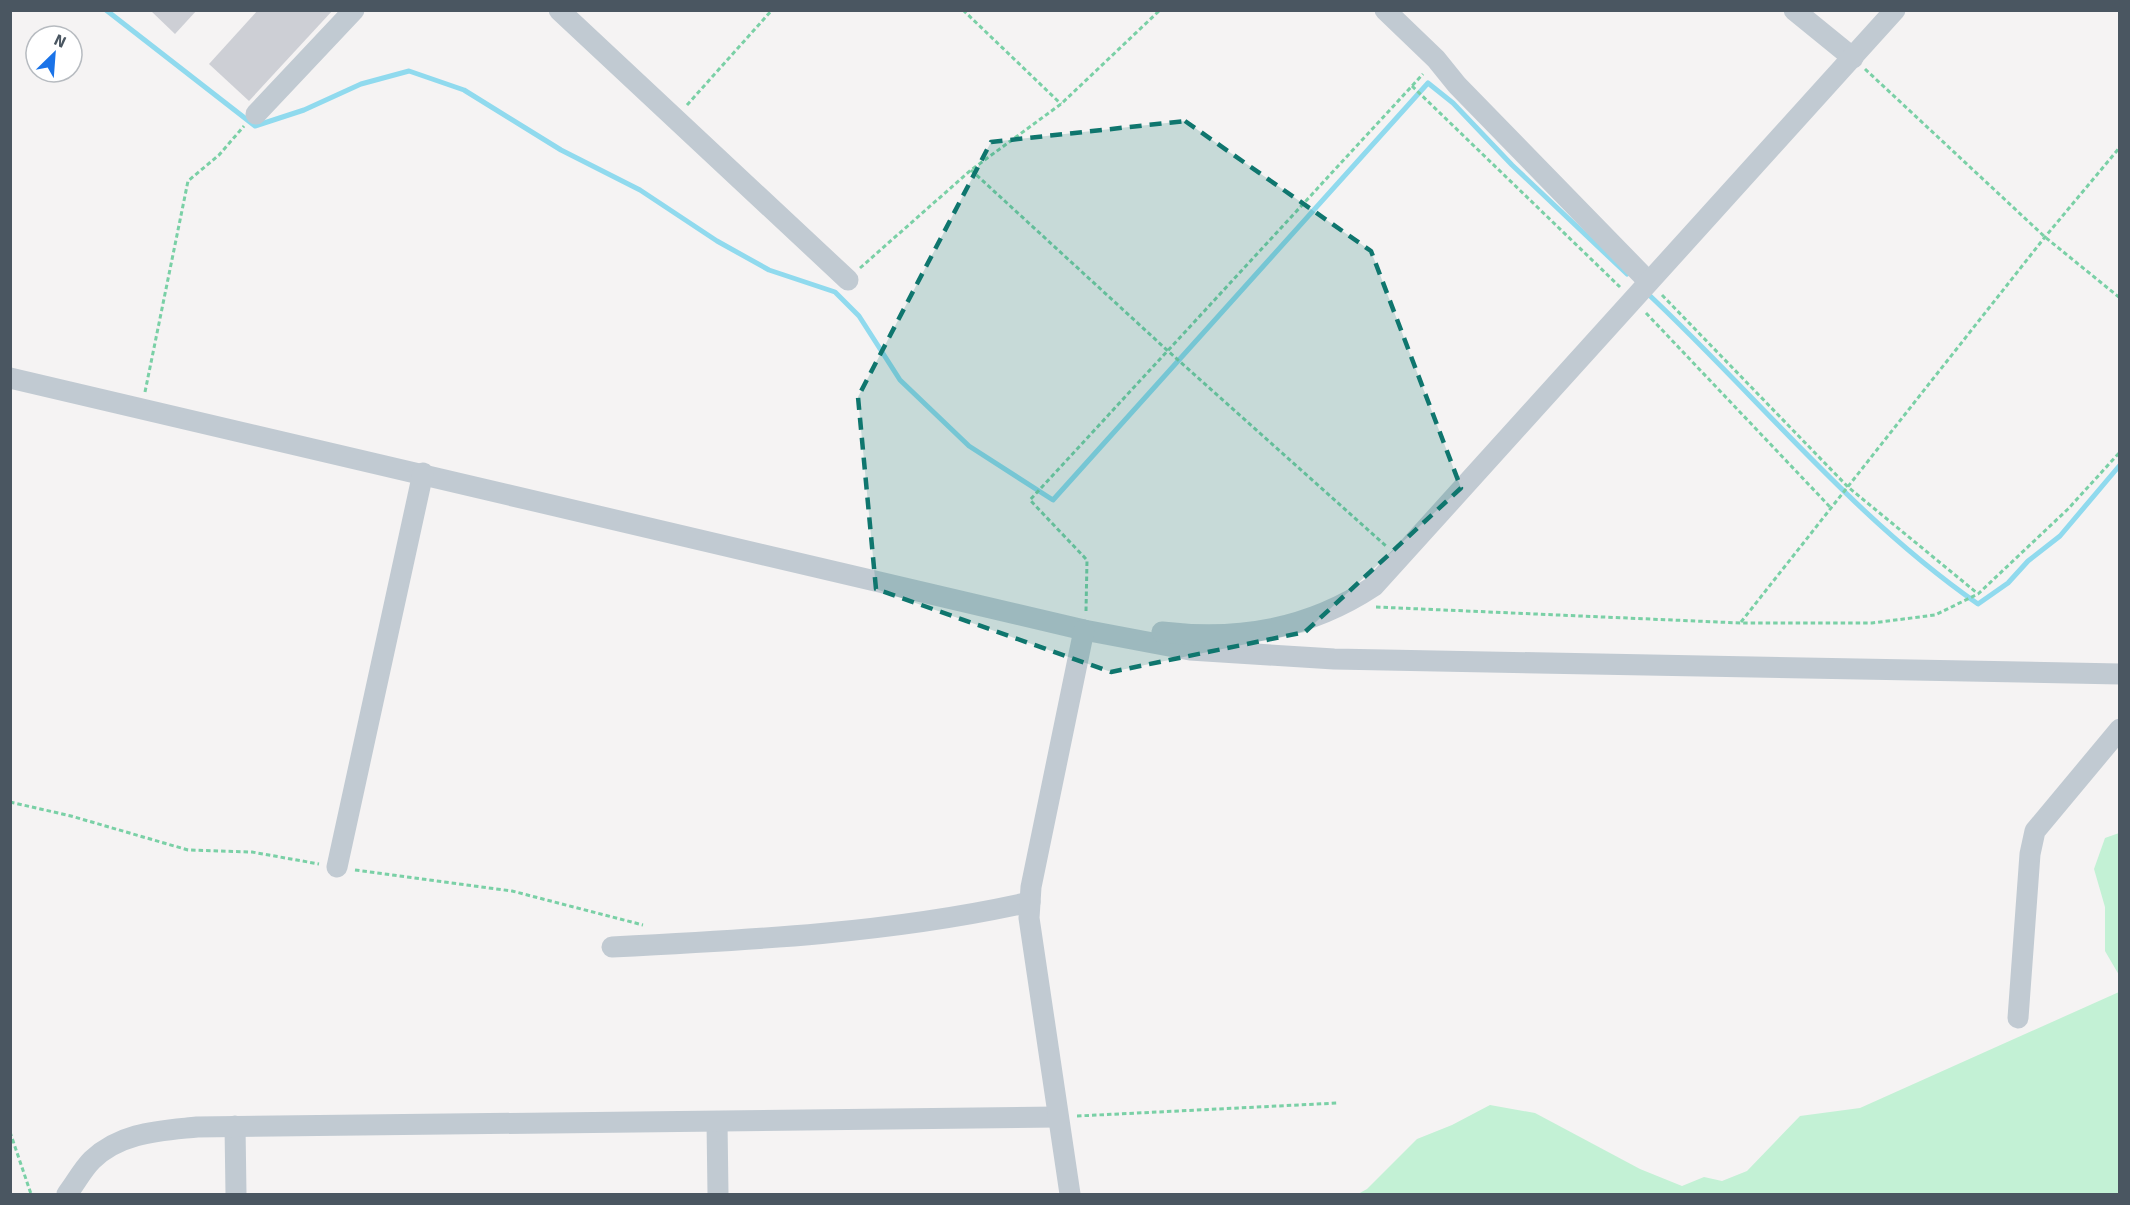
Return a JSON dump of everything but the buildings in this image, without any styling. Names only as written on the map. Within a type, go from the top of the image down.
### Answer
[{"type":"street","points":[[256,114],[354,10]]},
{"type":"street","points":[[559,10],[848,280]]},
{"type":"street","points":[[1385,10],[1436,59],[1457,85],[1648,281]]},
{"type":"street","points":[[1794,10],[1853,58]]},
{"type":"street","points":[[1142,640],[1146,630],[1189,635],[1266,632],[1344,606],[1374,586],[1895,10]]},
{"type":"street","points":[[10,378],[423,473],[1084,630],[1190,650],[1334,659],[2120,674]]},
{"type":"street","points":[[337,867],[423,473]]},
{"type":"street","points":[[1070,1194],[1035,973],[1029,918],[1030,903],[1084,630]]},
{"type":"street","points":[[2018,1018],[2030,854],[2035,831],[2120,729]]},
{"type":"street","points":[[612,947],[790,938],[967,916],[1030,903]]},
{"type":"street","points":[[67,1194],[92,1160],[115,1144],[139,1133],[235,1126],[1058,1117]]},
{"type":"street","points":[[717,1122],[718,1194]]},
{"type":"street","points":[[235,1126],[236,1194]]},
{"type":"path","points":[[675,118],[772,10]]},
{"type":"path","points":[[963,10],[1062,104]]},
{"type":"path","points":[[848,280],[971,170],[1062,104],[1160,10]]},
{"type":"path","points":[[1853,58],[2045,237],[2120,298]]},
{"type":"path","points":[[1084,630],[1087,560],[1030,500],[1436,59]]},
{"type":"path","points":[[142,408],[188,181],[219,154],[256,114]]},
{"type":"path","points":[[1740,623],[2045,237],[2120,147]]},
{"type":"path","points":[[971,170],[1400,559]]},
{"type":"path","points":[[1648,281],[1848,487],[1978,594]]},
{"type":"path","points":[[1344,606],[1740,623],[1872,623],[1935,615],[1978,594],[2068,509],[2120,452]]},
{"type":"path","points":[[10,802],[71,816],[188,850],[252,852],[337,867],[512,891],[649,927]]},
{"type":"path","points":[[1058,1117],[1337,1103]]},
{"type":"path","points":[[10,1132],[31,1194]]},
{"type":"highlighted area","points":[[1185,121],[1371,251],[1461,488],[1305,632],[1111,672],[876,589],[858,397],[991,142]]},
{"type":"green space","points":[[2120,833],[2119,975],[2105,951],[2105,907],[2094,869],[2105,838]]},
{"type":"green space","points":[[2119,992],[2119,1194],[1358,1194],[1367,1189],[1417,1139],[1452,1125],[1490,1105],[1535,1113],[1640,1169],[1682,1186],[1704,1177],[1722,1181],[1747,1171],[1800,1116],[1860,1108]]},
{"type":"waterway","points":[[106,10],[255,126],[304,110],[361,84],[409,71],[464,90],[561,150],[640,190],[717,241],[769,270],[835,292],[859,316],[900,380],[969,446],[1053,500],[1428,83],[1453,103],[1512,165],[1627,274]]},
{"type":"waterway","points":[[1647,293],[1848,495],[1932,570],[1978,604],[2008,583],[2028,561],[2060,536],[2120,465]]}]
